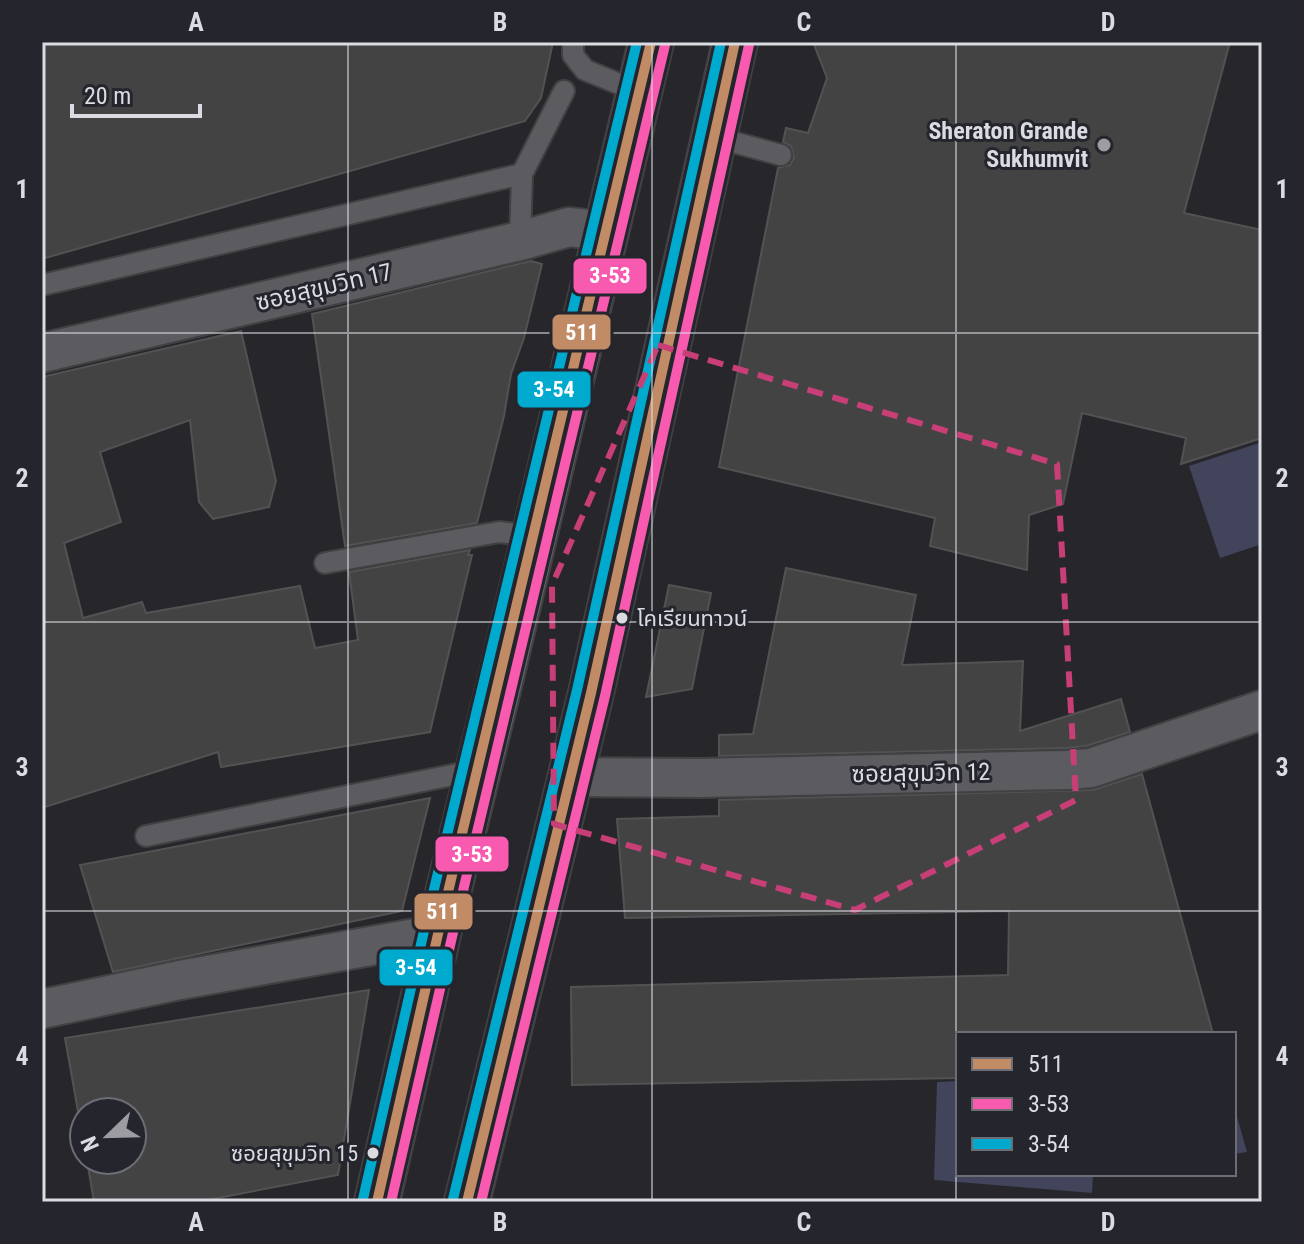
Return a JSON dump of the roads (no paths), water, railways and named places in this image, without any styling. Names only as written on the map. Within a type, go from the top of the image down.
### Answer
[{"type":"main road","points":[[377,1202],[651,42]]},
{"type":"main road","points":[[467,1202],[571,777],[735,42]]},
{"type":"street","name":"ซอยสุขุมวิท 17","points":[[42,353],[569,227],[605,231]]},
{"type":"street","name":"ซอยสุขุมวิท 12","points":[[571,777],[717,778],[1091,768],[1262,710]]},
{"type":"street","points":[[42,1009],[178,970],[438,934]]},
{"type":"lane","points":[[573,42],[573,55],[585,70],[639,92]]},
{"type":"lane","points":[[520,241],[522,174],[564,91]]},
{"type":"lane","points":[[714,137],[781,155]]},
{"type":"lane","points":[[42,285],[522,174]]},
{"type":"lane","points":[[325,563],[499,532],[533,536]]},
{"type":"lane","points":[[146,836],[478,770]]},
{"type":"place","name":"Sheraton Grande Sukhumvit","points":[[1104,145]]},
{"type":"place","name":"โคเรียนทาวน์","points":[[622,618]]},
{"type":"place","name":"ซอยสุขุมวิท 15","points":[[373,1153]]}]
